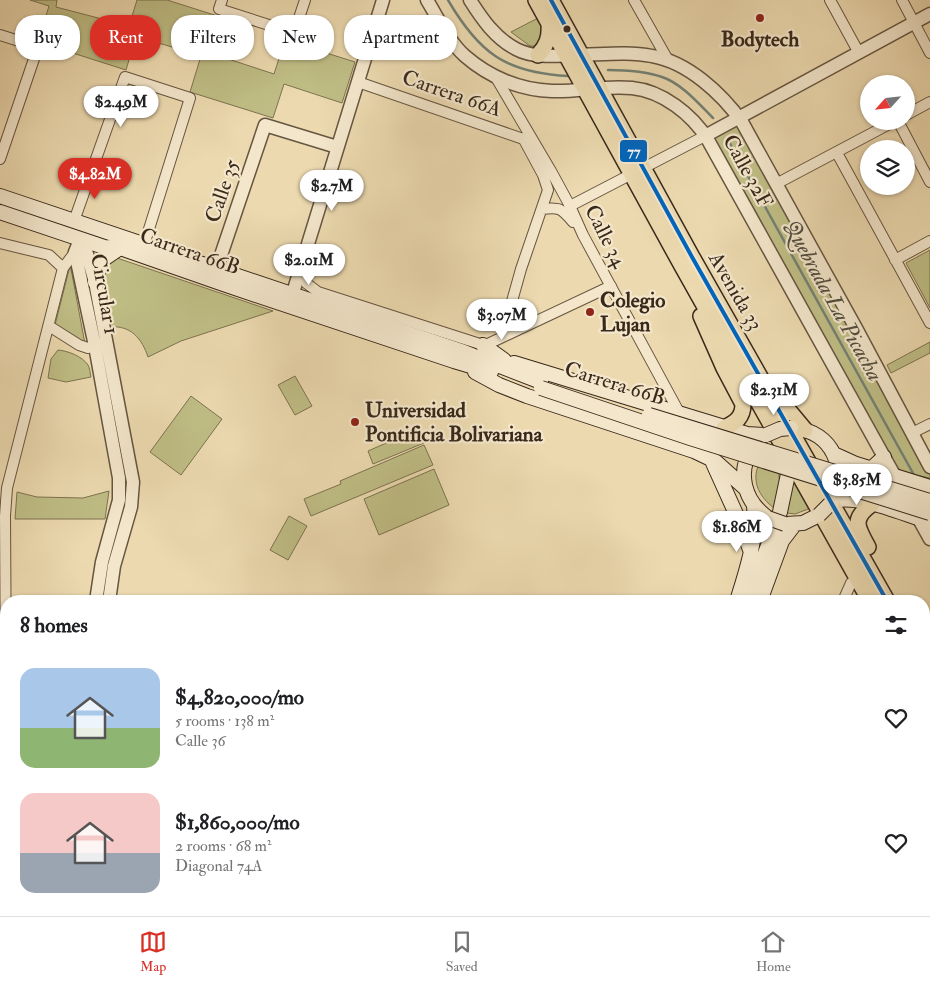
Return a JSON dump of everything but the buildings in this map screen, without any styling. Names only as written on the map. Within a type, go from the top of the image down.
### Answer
[{"type":"main road","name":"Avenida 33","points":[[536,0],[549,24],[574,55]]},
{"type":"main road","name":"Avenida 33","points":[[551,0],[574,55],[687,262],[792,463],[867,595]]},
{"type":"main road","points":[[538,55],[546,44],[550,31],[549,24]]},
{"type":"main road","name":"Carrera 66B","points":[[0,196],[71,228]]},
{"type":"main road","name":"Carrera 66B","points":[[0,212],[71,228],[106,232],[313,303],[459,357],[690,438],[792,463]]},
{"type":"main road","points":[[71,228],[78,247],[106,232]]},
{"type":"main road","name":"Carrera 66B","points":[[78,247],[120,248],[226,286],[459,357]]},
{"type":"main road","points":[[95,282],[101,261],[120,248]]},
{"type":"main road","points":[[687,262],[712,344],[743,404],[739,419],[724,428]]},
{"type":"main road","points":[[687,262],[730,308],[798,429]]},
{"type":"main road","name":"Avenida 33","points":[[687,262],[883,595]]},
{"type":"main road","points":[[313,303],[331,297]]},
{"type":"main road","points":[[483,345],[504,360]]},
{"type":"main road","points":[[459,357],[504,360],[724,428],[747,434],[766,435]]},
{"type":"main road","points":[[459,357],[498,386],[694,451],[712,460],[745,488]]},
{"type":"main road","points":[[640,434],[649,431],[652,427],[655,416],[652,406]]},
{"type":"main road","points":[[694,451],[691,448],[689,436],[694,424],[698,420]]},
{"type":"main road","points":[[780,429],[798,429],[819,436],[830,447],[838,466],[840,478],[838,490],[832,501],[816,517],[790,524],[768,518],[754,506],[745,488],[743,476],[749,453],[756,443],[766,435],[780,429]]},
{"type":"main road","points":[[834,454],[870,469],[930,488]]},
{"type":"main road","points":[[870,469],[884,457]]},
{"type":"main road","points":[[712,460],[741,524],[752,555]]},
{"type":"main road","points":[[792,463],[930,501]]},
{"type":"main road","points":[[792,463],[926,518]]},
{"type":"main road","points":[[750,595],[780,512],[792,463]]},
{"type":"main road","points":[[832,501],[852,499],[926,518]]},
{"type":"main road","points":[[872,504],[859,516],[858,526],[893,595]]},
{"type":"main road","points":[[739,595],[752,555],[755,530],[754,506]]},
{"type":"main road","points":[[816,517],[828,543],[858,595]]},
{"type":"main road","points":[[762,595],[790,524]]},
{"type":"street","points":[[220,5],[294,33],[304,0]]},
{"type":"street","points":[[292,296],[383,0]]},
{"type":"street","name":"Calle 32F","points":[[427,0],[459,51],[473,63],[507,82],[538,90],[552,91],[631,88],[654,94],[673,104],[708,134],[895,477],[926,518],[930,540]]},
{"type":"street","points":[[470,0],[488,27],[517,50],[538,55],[609,53],[653,56],[668,60]]},
{"type":"street","points":[[634,0],[668,60]]},
{"type":"street","points":[[830,0],[859,53]]},
{"type":"street","points":[[902,0],[930,53]]},
{"type":"street","points":[[570,206],[736,120],[930,14]]},
{"type":"street","points":[[0,35],[38,47],[0,159]]},
{"type":"street","name":"Calle 32F","points":[[668,60],[710,86],[724,99],[776,184],[930,467]]},
{"type":"street","points":[[71,228],[126,76],[190,98],[144,245]]},
{"type":"street","name":"Calle 34","points":[[495,76],[535,142],[610,286],[680,414]]},
{"type":"street","name":"Carrera 66A","points":[[358,82],[535,142]]},
{"type":"street","points":[[915,110],[930,102]]},
{"type":"street","name":"Calle 35","points":[[216,270],[265,125],[338,147]]},
{"type":"street","points":[[776,184],[879,130]]},
{"type":"street","points":[[901,130],[930,182]]},
{"type":"street","points":[[502,336],[521,269],[548,190],[547,184],[523,138]]},
{"type":"street","points":[[837,153],[930,323]]},
{"type":"street","points":[[542,209],[557,207],[564,210],[583,235]]},
{"type":"street","points":[[895,260],[930,241]]},
{"type":"street","points":[[0,243],[50,255],[63,268]]},
{"type":"street","points":[[5,595],[7,488],[63,268],[78,247]]},
{"type":"street","name":"Circular 1","points":[[78,247],[95,282],[134,488],[114,566],[110,595]]},
{"type":"street","name":"Circular 1","points":[[78,247],[120,491],[102,562],[97,595]]},
{"type":"street","points":[[300,269],[309,287],[331,297],[483,345],[610,286]]},
{"type":"street","points":[[49,326],[79,345],[88,348],[107,341]]},
{"type":"street","points":[[912,433],[930,424]]},
{"type":"street","points":[[846,595],[851,583]]},
{"type":"shaded area","points":[[30,0],[57,0],[56,7],[90,16],[90,59],[80,55],[80,15],[46,15],[49,6]]},
{"type":"shaded area","points":[[137,0],[167,0],[214,15],[171,15],[171,47],[161,44],[161,15],[132,15]]},
{"type":"shaded area","points":[[538,18],[544,33],[537,46],[530,46],[511,32]]},
{"type":"shaded area","points":[[334,55],[355,62],[342,103],[284,84],[273,118],[190,92],[200,60],[231,60],[274,74],[279,60],[334,60]]},
{"type":"shaded area","points":[[95,60],[129,60],[126,70]]},
{"type":"shaded area","points":[[739,118],[930,467],[930,478],[891,470],[705,136]]},
{"type":"shaded area","points":[[930,250],[930,308],[906,263]]},
{"type":"shaded area","points":[[117,258],[273,311],[181,341],[148,357],[135,334],[124,328],[110,327],[101,280],[105,264]]},
{"type":"shaded area","points":[[70,266],[72,274],[85,344],[55,325]]},
{"type":"shaded area","points":[[930,342],[930,353],[891,373],[887,365]]},
{"type":"shaded area","points":[[58,350],[82,359],[89,366],[91,377],[66,382],[48,378],[51,359]]},
{"type":"shaded area","points":[[295,376],[312,406],[295,415],[278,385]]},
{"type":"shaded area","points":[[191,396],[222,419],[181,475],[150,452]]},
{"type":"shaded area","points":[[418,429],[424,443],[373,464],[368,451]]},
{"type":"shaded area","points":[[424,445],[433,465],[311,516],[304,499],[341,484],[340,481]]},
{"type":"shaded area","points":[[772,445],[780,484],[775,509],[761,494],[756,478],[760,461]]},
{"type":"shaded area","points":[[434,469],[449,505],[379,535],[364,499]]},
{"type":"shaded area","points":[[794,479],[811,508],[795,514],[787,513]]},
{"type":"shaded area","points":[[109,491],[105,519],[15,519],[17,492],[37,497],[83,498]]},
{"type":"shaded area","points":[[289,516],[307,526],[288,560],[270,550]]},
{"type":"waterway","name":"Quebrada La Picacha","points":[[448,0],[471,34],[496,57],[511,65],[527,70],[568,76]]},
{"type":"waterway","name":"Quebrada La Picacha","points":[[608,70],[642,72],[669,80],[689,95],[713,118]]},
{"type":"waterway","name":"Quebrada La Picacha","points":[[728,140],[914,475]]},
{"type":"transit line","name":"77","points":[[551,0],[692,257],[884,595]]},
{"type":"place","name":"Bodytech","points":[[760,18]]},
{"type":"place","name":"Colegio Lujan","points":[[590,312]]},
{"type":"place","name":"Universidad Pontificia Bolivariana","points":[[355,422]]}]
